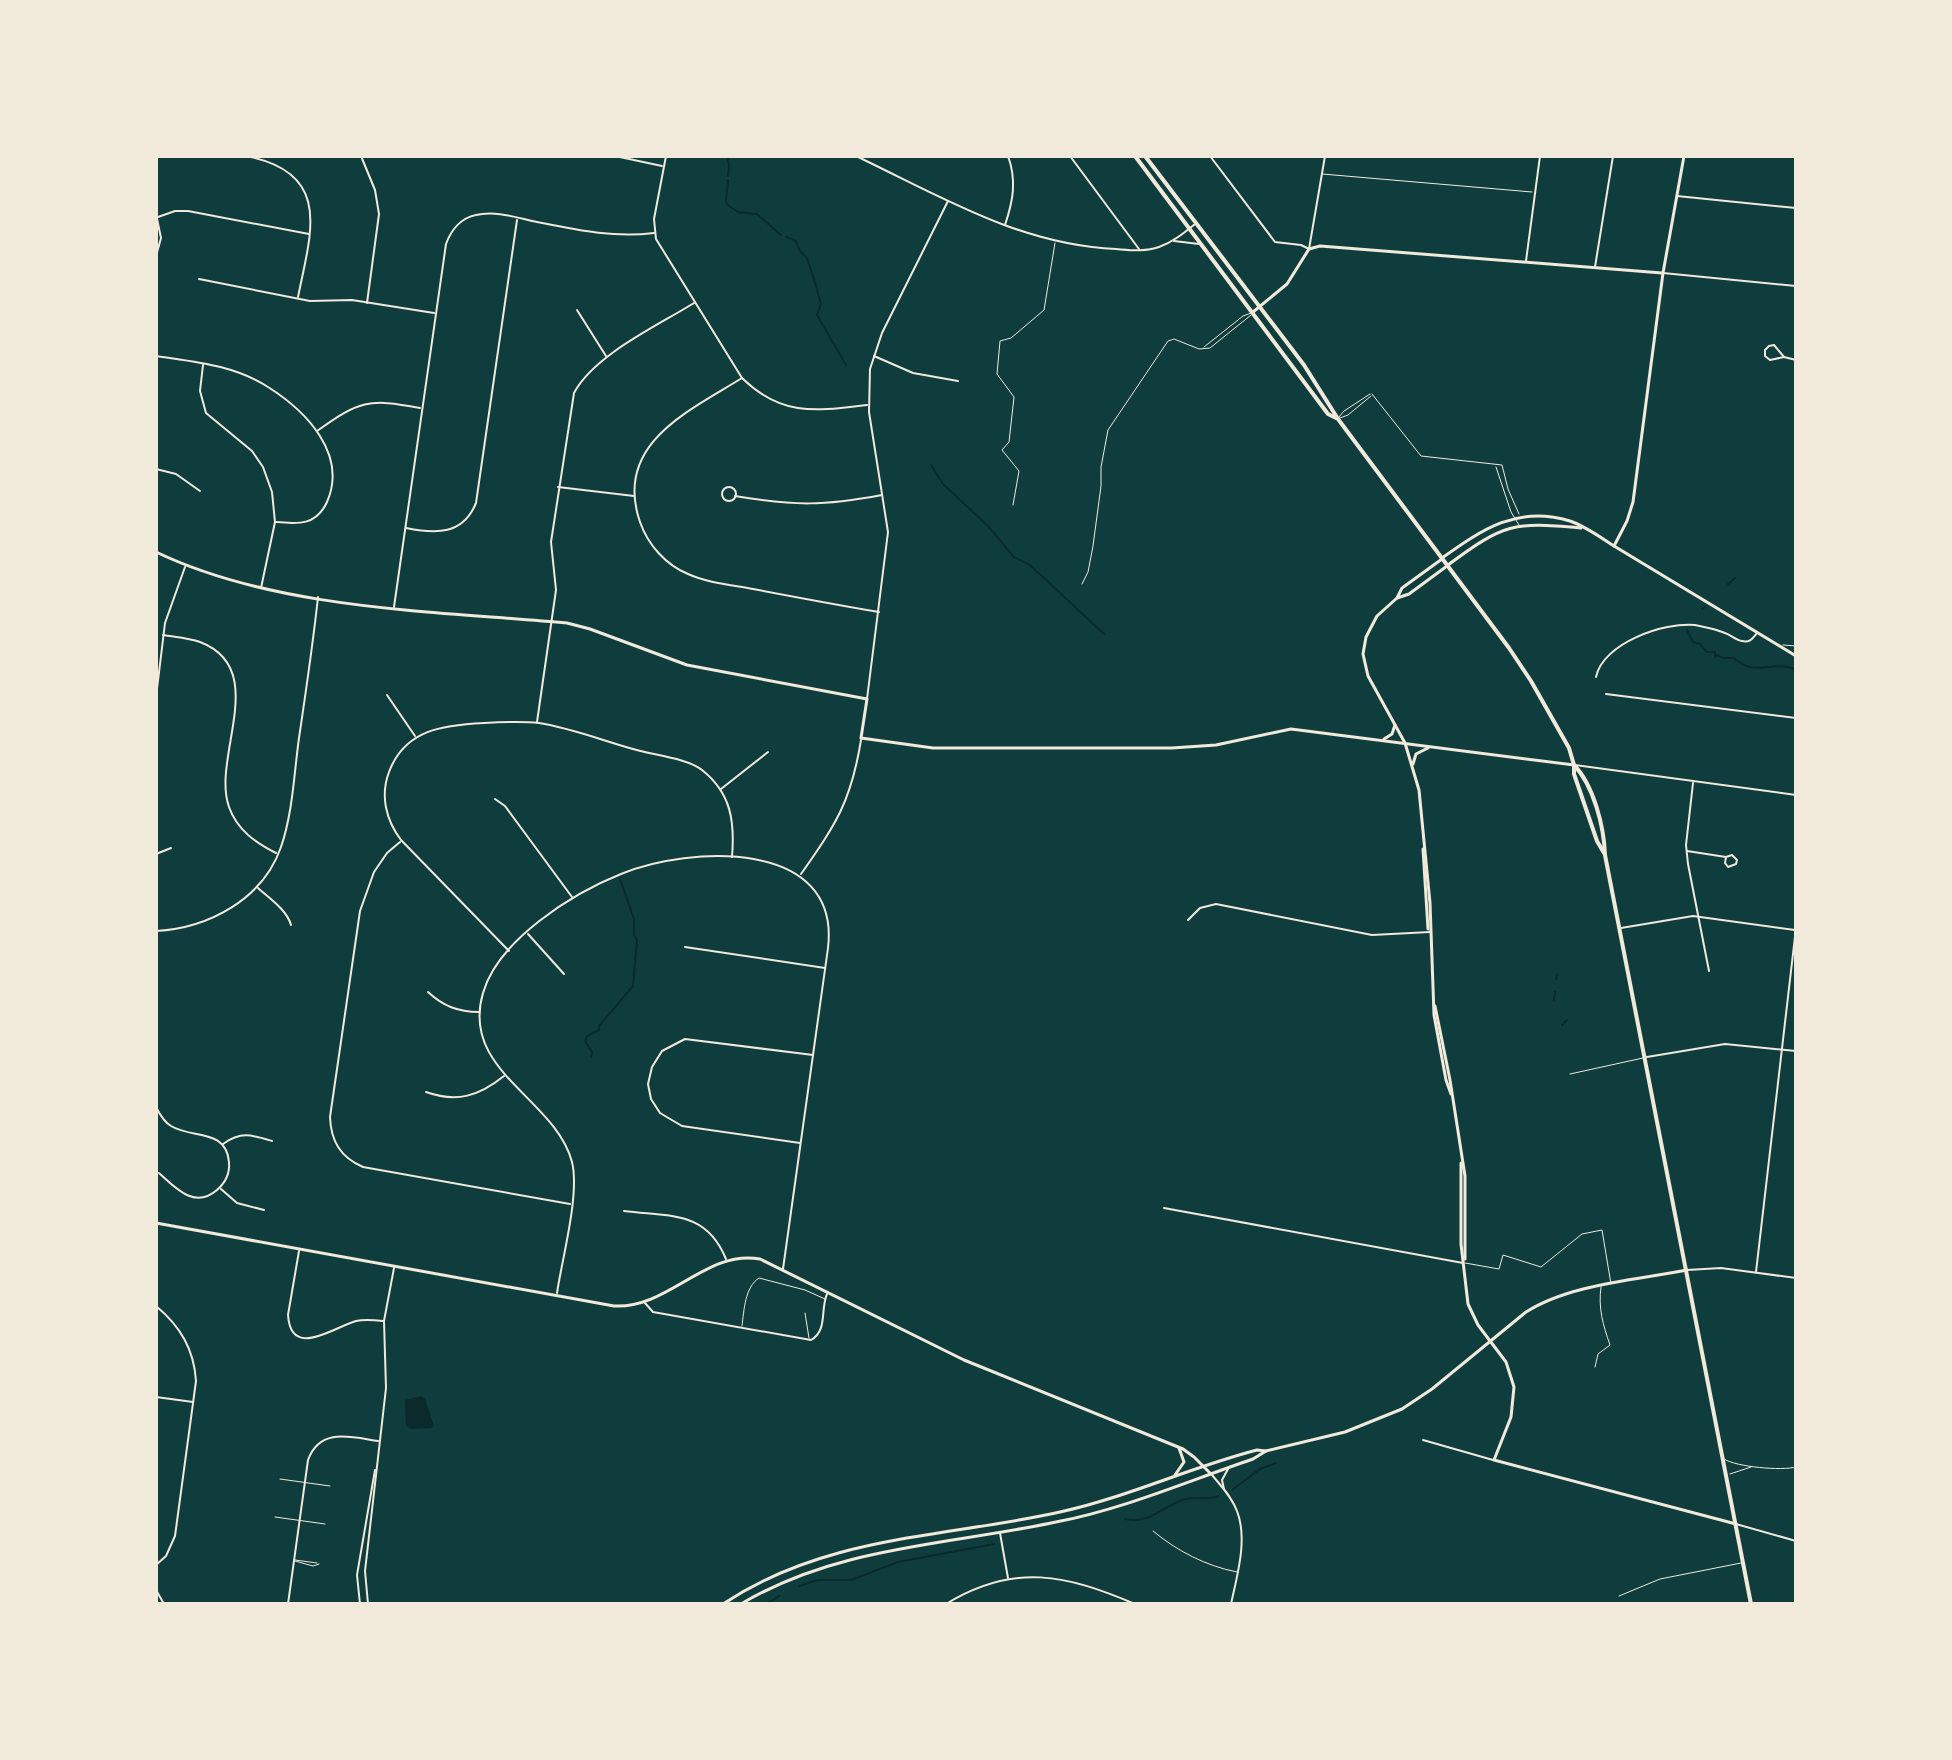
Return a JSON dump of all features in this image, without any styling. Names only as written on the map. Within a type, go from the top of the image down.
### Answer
[{"type":"main road","points":[[1145,156],[1319,386],[1338,419],[1531,681],[1568,746],[1574,765],[1583,774],[1605,840],[1605,855],[1751,1604]]},
{"type":"main road","points":[[1137,157],[1328,414],[1338,419]]},
{"type":"street","points":[[246,156],[270,162],[296,180],[309,202],[311,234],[298,298]]},
{"type":"street","points":[[361,156],[375,190],[379,214],[367,303]]},
{"type":"street","points":[[615,156],[664,166]]},
{"type":"street","points":[[666,156],[654,233],[662,252],[742,378],[762,394],[793,408],[823,410],[868,405]]},
{"type":"street","points":[[856,156],[1004,226],[1056,241],[1101,249],[1158,248],[1196,223]]},
{"type":"street","points":[[869,162],[872,156]]},
{"type":"street","points":[[1004,226],[1014,194],[1008,156]]},
{"type":"street","points":[[1070,156],[1140,250]]},
{"type":"street","points":[[1210,156],[1275,242],[1309,249],[1320,246],[1796,286]]},
{"type":"street","points":[[1253,312],[1287,284],[1309,249],[1325,156]]},
{"type":"street","points":[[1526,262],[1540,156]]},
{"type":"street","points":[[1594,268],[1613,156]]},
{"type":"street","points":[[1614,546],[1633,502],[1663,273],[1684,156]]},
{"type":"street","points":[[1676,196],[1796,208]]},
{"type":"street","points":[[800,875],[841,815],[852,788],[867,699],[888,532],[868,405],[873,356],[948,201]]},
{"type":"street","points":[[156,256],[161,238],[157,215],[175,211],[311,234]]},
{"type":"street","points":[[394,608],[435,313],[446,244],[453,230],[463,220],[493,214],[598,234],[630,236],[654,233]]},
{"type":"street","points":[[404,528],[431,533],[449,530],[468,518],[476,503],[518,218]]},
{"type":"street","points":[[1173,241],[1202,245]]},
{"type":"street","points":[[199,279],[320,302],[344,300],[435,313]]},
{"type":"street","points":[[536,723],[556,590],[551,542],[574,393],[591,369],[607,357],[694,303]]},
{"type":"street","points":[[577,310],[607,357]]},
{"type":"street","points":[[1784,357],[1774,345],[1765,350],[1765,356],[1770,360],[1784,357],[1796,360]]},
{"type":"street","points":[[156,356],[234,371],[266,385],[290,403],[317,431],[332,464],[333,485],[327,502],[311,521],[299,524],[275,522]]},
{"type":"street","points":[[873,356],[913,373],[958,381]]},
{"type":"street","points":[[203,364],[202,406],[213,420],[244,442],[263,467],[272,492],[275,522],[261,588]]},
{"type":"street","points":[[742,378],[676,418],[657,435],[640,466],[636,497],[642,525],[652,545],[671,564],[691,576],[879,613]]},
{"type":"street","points":[[317,431],[346,410],[365,403],[384,402],[421,408]]},
{"type":"street","points":[[156,469],[176,474],[200,491]]},
{"type":"street","points":[[558,487],[636,497]]},
{"type":"street","points":[[735,496],[781,504],[810,505],[884,495]]},
{"type":"street","points":[[1494,1460],[1511,1417],[1514,1395],[1509,1369],[1468,1304],[1461,1244],[1461,1163],[1434,1004],[1420,797],[1405,743],[1368,676],[1363,654],[1366,637],[1372,623],[1397,598],[1402,588],[1484,529],[1520,517],[1568,520],[1585,528],[1796,656]]},
{"type":"street","points":[[1397,598],[1409,594],[1488,537],[1519,525],[1585,528]]},
{"type":"street","points":[[156,552],[186,566],[261,588],[394,608],[581,626],[687,665],[867,699]]},
{"type":"street","points":[[156,697],[168,611],[186,566]]},
{"type":"street","points":[[156,931],[181,928],[214,918],[240,902],[257,887],[278,854],[289,814],[318,597]]},
{"type":"street","points":[[1596,677],[1602,664],[1620,647],[1640,635],[1663,627],[1693,625],[1712,628],[1745,642],[1758,632]]},
{"type":"street","points":[[163,635],[205,645],[230,669],[236,695],[225,779],[229,807],[254,841],[278,854]]},
{"type":"street","points":[[1606,694],[1796,718]]},
{"type":"street","points":[[387,695],[416,737]]},
{"type":"street","points":[[509,951],[401,840],[391,824],[386,810],[386,783],[397,756],[416,737],[444,726],[511,721],[536,723],[694,764],[720,790],[732,814],[732,858]]},
{"type":"street","points":[[1382,740],[1392,734],[1394,721]]},
{"type":"street","points":[[861,738],[933,748],[1198,747],[1291,729],[1796,795]]},
{"type":"street","points":[[1413,768],[1416,754],[1434,747]]},
{"type":"street","points":[[720,790],[768,752]]},
{"type":"street","points":[[1693,782],[1687,851],[1709,971]]},
{"type":"street","points":[[495,799],[505,806],[572,898]]},
{"type":"street","points":[[401,840],[374,872],[360,911],[330,1117],[335,1144],[347,1158],[363,1167],[572,1204]]},
{"type":"street","points":[[156,854],[171,848]]},
{"type":"street","points":[[1687,851],[1726,857]]},
{"type":"street","points":[[556,1296],[574,1176],[567,1148],[551,1123],[493,1061],[484,1041],[480,1012],[482,994],[490,975],[509,951],[572,898],[637,869],[678,859],[709,856],[781,866],[800,875],[817,893],[827,914],[830,938],[783,1269]]},
{"type":"street","points":[[257,887],[290,919],[291,925]]},
{"type":"street","points":[[1188,920],[1200,908],[1216,904],[1372,935],[1430,932]]},
{"type":"street","points":[[1621,928],[1678,917],[1698,917],[1796,929],[1756,1272]]},
{"type":"street","points":[[527,933],[564,974]]},
{"type":"street","points":[[685,947],[826,968]]},
{"type":"street","points":[[428,992],[455,1010],[480,1012]]},
{"type":"street","points":[[801,1144],[674,1123],[660,1113],[651,1099],[648,1084],[662,1051],[685,1039],[813,1055]]},
{"type":"street","points":[[1646,1058],[1725,1044],[1796,1051]]},
{"type":"street","points":[[426,1092],[448,1098],[468,1097],[484,1091],[504,1075]]},
{"type":"street","points":[[156,1107],[173,1127],[210,1135],[222,1145],[229,1165],[220,1188],[203,1197],[191,1197],[179,1192],[159,1173]]},
{"type":"street","points":[[222,1145],[234,1136],[243,1134],[272,1141]]},
{"type":"street","points":[[220,1188],[237,1203],[264,1210]]},
{"type":"street","points":[[1164,1208],[1464,1263]]},
{"type":"street","points":[[624,1211],[689,1220],[701,1225],[718,1242],[726,1260]]},
{"type":"street","points":[[156,1223],[614,1306],[645,1303],[726,1260],[754,1258],[783,1269],[964,1360],[1189,1453],[1210,1473],[1237,1511],[1241,1527],[1231,1604]]},
{"type":"street","points":[[299,1250],[288,1315],[295,1333],[304,1338],[314,1338],[355,1321],[384,1321]]},
{"type":"street","points":[[368,1604],[365,1571],[386,1388],[384,1321],[394,1268]]},
{"type":"street","points":[[741,1604],[793,1578],[842,1560],[1098,1512],[1253,1459],[1266,1451],[1345,1432],[1389,1416],[1422,1396],[1526,1312],[1565,1294],[1687,1270],[1721,1268],[1796,1278]]},
{"type":"street","points":[[645,1303],[653,1312],[809,1340],[816,1337],[821,1328],[828,1293]]},
{"type":"street","points":[[156,1306],[175,1324],[191,1351],[196,1372],[175,1536],[166,1556],[156,1565]]},
{"type":"street","points":[[156,1397],[194,1402]]},
{"type":"street","points":[[288,1604],[310,1455],[324,1439],[341,1436],[379,1441]]},
{"type":"street","points":[[1423,1440],[1796,1541]]},
{"type":"street","points":[[1175,1475],[1182,1468],[1184,1459],[1176,1446]]},
{"type":"street","points":[[723,1604],[773,1576],[830,1554],[889,1540],[1060,1512],[1111,1498],[1203,1465],[1257,1450],[1266,1451]]},
{"type":"street","points":[[360,1604],[357,1575],[376,1465]]},
{"type":"street","points":[[1224,1490],[1222,1480],[1230,1467]]},
{"type":"street","points":[[1000,1532],[1009,1580]]},
{"type":"street","points":[[946,1604],[975,1589],[1033,1577],[1066,1579],[1135,1604]]},
{"type":"street","points":[[156,1590],[164,1604]]},
{"type":"lane","points":[[1322,174],[1535,192]]},
{"type":"lane","points":[[1013,505],[1019,471],[1002,450],[1009,442],[1014,397],[997,374],[1000,341],[1011,338],[1044,310],[1056,241]]},
{"type":"lane","points":[[1203,349],[1243,316],[1253,312]]},
{"type":"lane","points":[[1082,584],[1088,572],[1093,546],[1101,467],[1110,427],[1168,341],[1174,339],[1203,349],[1210,348],[1253,312]]},
{"type":"lane","points":[[1338,419],[1367,394],[1372,394]]},
{"type":"lane","points":[[1338,419],[1370,399],[1372,394]]},
{"type":"lane","points":[[1372,394],[1421,456],[1502,465],[1520,517]]},
{"type":"lane","points":[[1495,465],[1519,525]]},
{"type":"lane","points":[[1781,646],[1796,646]]},
{"type":"lane","points":[[1570,1074],[1646,1058]]},
{"type":"lane","points":[[1464,1263],[1499,1269],[1503,1255],[1541,1267],[1582,1234],[1602,1230],[1611,1284]]},
{"type":"lane","points":[[742,1328],[749,1291],[756,1279],[762,1277],[794,1286],[825,1299]]},
{"type":"lane","points":[[1595,1367],[1598,1354],[1610,1345],[1599,1302],[1601,1287]]},
{"type":"lane","points":[[805,1313],[809,1340]]},
{"type":"lane","points":[[1723,1457],[1732,1465],[1783,1470],[1796,1467]]},
{"type":"lane","points":[[1726,1475],[1754,1467]]},
{"type":"lane","points":[[280,1479],[330,1486]]},
{"type":"lane","points":[[275,1517],[325,1524]]},
{"type":"lane","points":[[1153,1531],[1170,1544],[1210,1565],[1237,1572]]},
{"type":"lane","points":[[301,1559],[319,1564],[300,1564],[294,1561],[301,1559]]},
{"type":"lane","points":[[1619,1596],[1660,1579],[1743,1563]]},
{"type":"water","points":[[421,1396],[425,1399],[434,1426],[410,1429],[406,1426],[405,1400]]},
{"type":"waterway","points":[[727,156],[728,176]]},
{"type":"waterway","points":[[728,180],[726,202],[729,206],[738,212],[757,214],[781,235]]},
{"type":"waterway","points":[[786,237],[795,240],[807,258],[821,304],[817,315],[846,365]]},
{"type":"waterway","points":[[931,465],[943,484],[988,526],[1014,557],[1030,565],[1104,634]]},
{"type":"waterway","points":[[1728,584],[1735,578]]},
{"type":"waterway","points":[[1687,630],[1693,642],[1700,644],[1707,652],[1715,652],[1715,657],[1734,658],[1749,667],[1795,669]]},
{"type":"waterway","points":[[591,1057],[592,1052],[585,1041],[587,1036],[599,1030],[599,1026],[633,986],[637,940],[634,919],[620,879]]},
{"type":"waterway","points":[[1556,979],[1557,974]]},
{"type":"waterway","points":[[1554,1000],[1555,992]]},
{"type":"waterway","points":[[1562,1025],[1567,1020]]},
{"type":"waterway","points":[[1232,1490],[1260,1469],[1276,1463]]},
{"type":"waterway","points":[[1125,1519],[1149,1517],[1186,1499],[1219,1496]]},
{"type":"waterway","points":[[799,1586],[818,1580],[851,1580],[898,1562],[994,1544]]},
{"type":"waterway","points":[[767,1604],[779,1596]]}]
